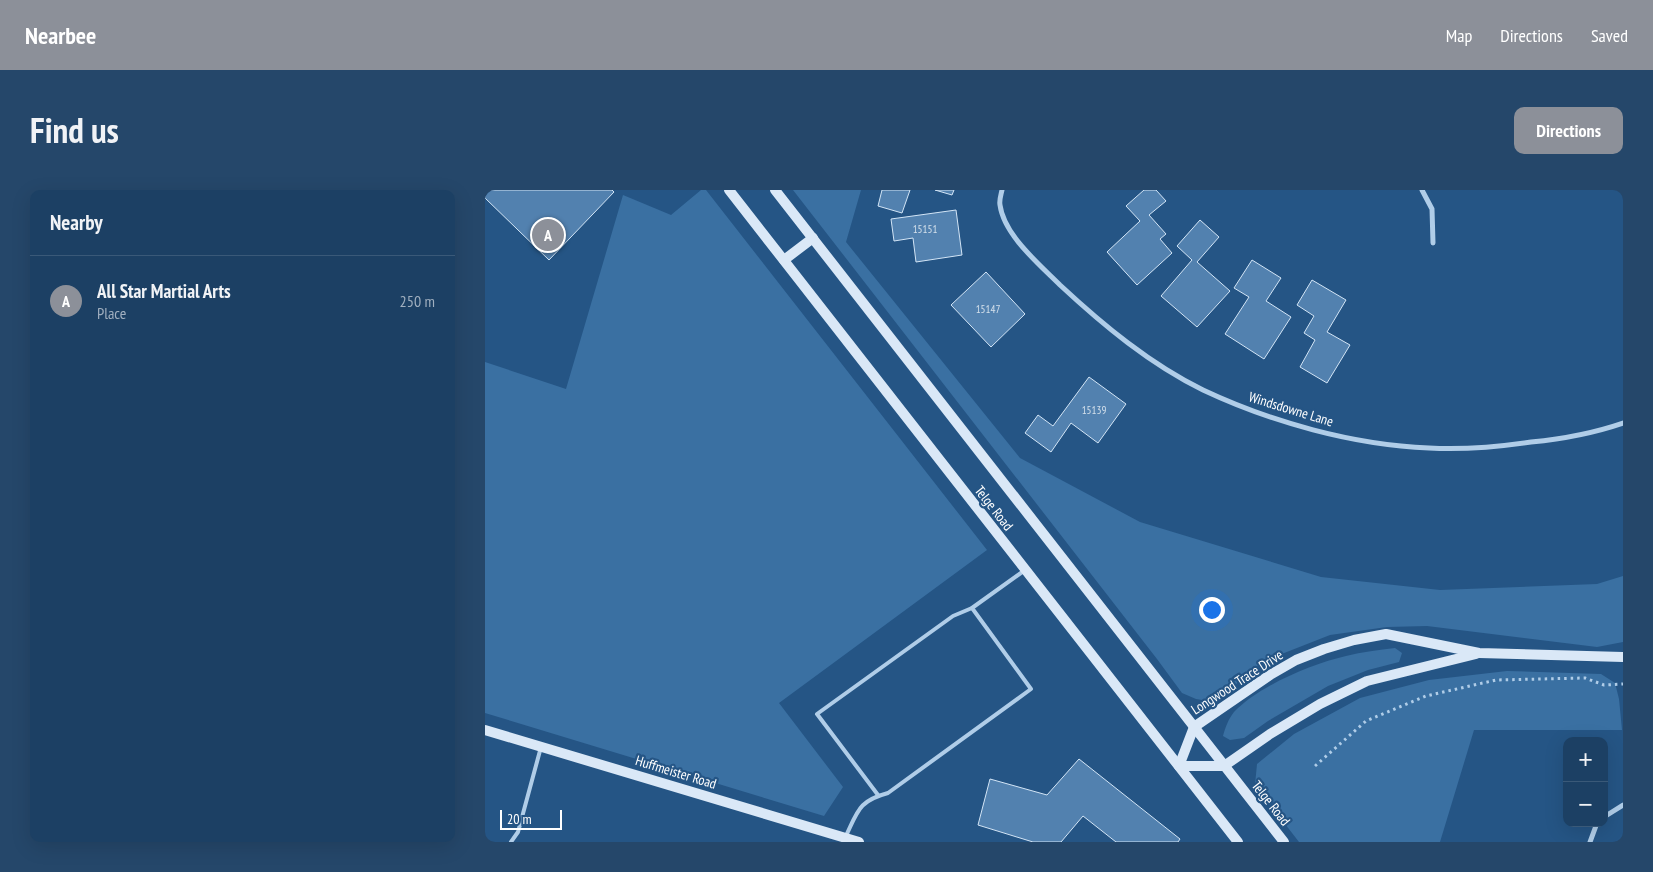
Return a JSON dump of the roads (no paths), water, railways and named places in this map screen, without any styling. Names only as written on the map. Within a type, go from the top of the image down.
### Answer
[{"type":"main road","name":"Telge Road","points":[[729,190],[1238,842]]},
{"type":"main road","name":"Telge Road","points":[[775,190],[1284,842]]},
{"type":"main road","points":[[784,260],[813,238]]},
{"type":"main road","name":"Longwood Trace Drive","points":[[1179,766],[1194,727],[1270,675],[1296,660],[1354,640],[1386,634],[1479,653],[1623,657]]},
{"type":"main road","name":"Longwood Trace Drive","points":[[1224,766],[1269,734],[1320,704],[1367,681],[1479,653]]},
{"type":"main road","name":"Huffmeister Road","points":[[485,730],[859,842]]},
{"type":"main road","points":[[1179,766],[1224,766]]},
{"type":"street","name":"Windsdowne Lane","points":[[1002,190],[999,204],[1009,231],[1047,272],[1092,315],[1148,357],[1202,389],[1264,415],[1367,442],[1429,448],[1489,448],[1551,440],[1611,428],[1623,423]]},
{"type":"street","points":[[1422,190],[1432,209],[1433,243]]},
{"type":"street","points":[[1608,814],[1623,805]]},
{"type":"street","points":[[1590,842],[1596,827]]},
{"type":"lane","points":[[877,796],[817,714],[953,616],[972,608],[1025,570]]},
{"type":"lane","points":[[845,838],[861,805],[888,792],[1031,689],[972,608]]},
{"type":"lane","points":[[511,842],[518,832],[541,746]]},
{"type":"place","name":"All Star Martial Arts","points":[[548,235]]}]
